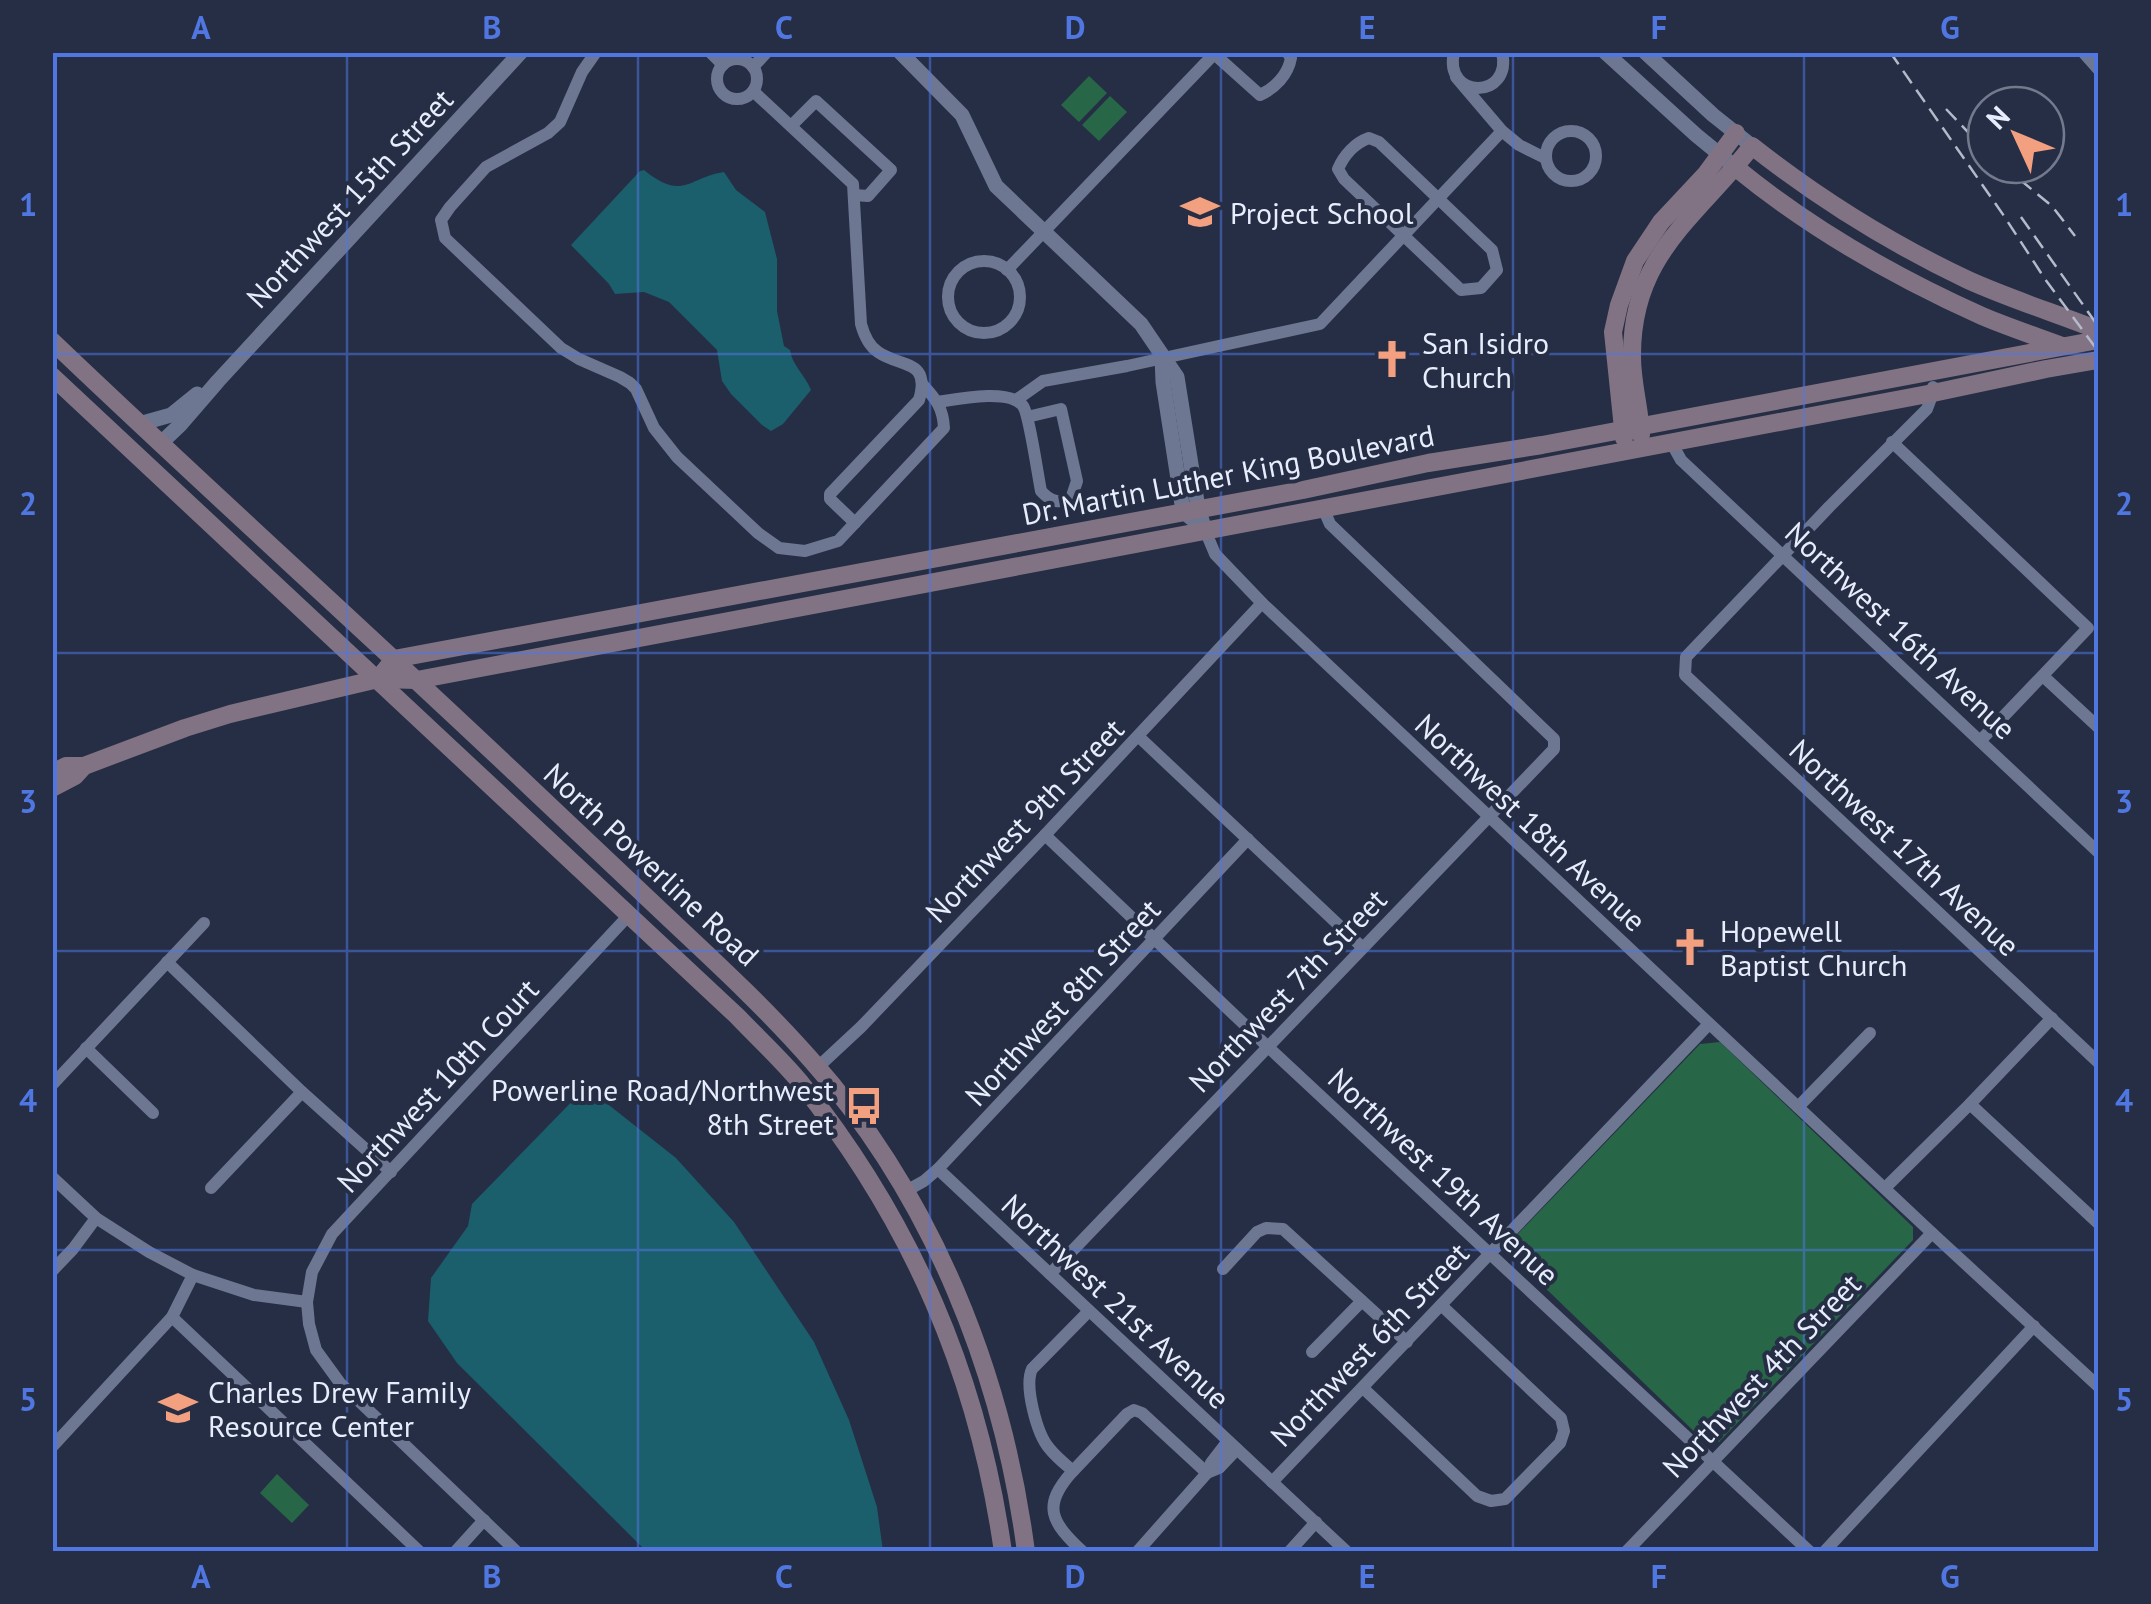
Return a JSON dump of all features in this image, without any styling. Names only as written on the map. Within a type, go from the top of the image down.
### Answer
[{"type":"main road","points":[[1634,449],[1632,357],[1636,308],[1650,269],[1744,140],[1854,217],[1921,256],[1972,282],[2098,330]]},
{"type":"main road","points":[[1728,161],[1854,249],[1904,278],[1984,317],[2098,360]]},
{"type":"main road","name":"Dr. Martin Luther King Boulevard","points":[[394,658],[2098,340]]},
{"type":"main road","name":"North Powerline Road","points":[[52,341],[754,998],[818,1067],[906,1192],[956,1291],[1003,1426],[1026,1552]]},
{"type":"main road","name":"Dr. Martin Luther King Boulevard","points":[[52,773],[66,766],[84,766],[230,714],[378,679],[417,680],[2098,360]]},
{"type":"main road","name":"North Powerline Road","points":[[52,376],[737,1016],[798,1079],[883,1201],[934,1298],[981,1434],[1002,1552]]},
{"type":"main road","points":[[1671,442],[1673,431],[1683,419]]},
{"type":"main road","points":[[101,421],[138,441],[160,444]]},
{"type":"main road","points":[[148,465],[159,462],[192,473]]},
{"type":"main road","points":[[378,679],[394,658]]},
{"type":"main road","name":"Dr. Martin Luther King Boulevard","points":[[52,788],[75,776],[84,766]]},
{"type":"main road","points":[[629,916],[662,923],[687,936]]},
{"type":"main road","points":[[866,1175],[888,1190],[906,1192]]},
{"type":"main road","points":[[883,1201],[918,1215]]},
{"type":"main road","points":[[981,1434],[1009,1457]]},
{"type":"main road","points":[[988,1467],[1003,1474],[1016,1490]]},
{"type":"street","points":[[596,52],[582,72],[560,122],[548,134],[486,167],[442,220],[445,238],[561,348],[630,383],[668,447],[758,533],[779,548],[805,551],[838,541],[944,428],[943,414],[918,371],[879,353],[860,324],[853,184],[754,90]]},
{"type":"street","points":[[710,52],[724,65]]},
{"type":"street","points":[[750,60],[757,78],[754,90],[738,98],[725,94],[718,82],[724,65],[766,52]]},
{"type":"street","points":[[900,52],[962,116],[996,186],[1140,324],[1162,357],[1191,510],[1205,530]]},
{"type":"street","points":[[1007,270],[1214,53],[1260,95],[1271,90],[1290,68],[1292,58],[1287,52]]},
{"type":"street","points":[[1454,52],[1452,69],[1456,77],[1502,131],[1545,158],[1559,179],[1576,182],[1591,172],[1596,156],[1586,136],[1570,131],[1550,142],[1545,158]]},
{"type":"street","points":[[1456,77],[1462,84],[1478,89],[1494,84],[1503,70],[1502,52]]},
{"type":"street","points":[[1605,52],[1728,161]]},
{"type":"street","points":[[1645,52],[1744,140]]},
{"type":"street","points":[[2083,52],[2098,69]]},
{"type":"street","name":"Northwest 15th Street","points":[[160,444],[518,54]]},
{"type":"street","points":[[792,126],[816,101],[891,170],[868,196],[854,195]]},
{"type":"street","points":[[1016,400],[1043,381],[1320,324],[1502,131]]},
{"type":"street","points":[[1370,138],[1378,142],[1492,250],[1497,270],[1481,288],[1461,290],[1403,236],[1338,168],[1361,141],[1370,138]]},
{"type":"street","points":[[986,261],[1007,270],[1020,291],[1020,304],[1007,325],[984,334],[961,326],[948,306],[950,284],[956,274],[965,266],[986,261]]},
{"type":"street","points":[[1782,556],[1927,409],[1933,393],[1932,372]]},
{"type":"street","name":"Northwest 15th Street","points":[[139,424],[172,414],[218,382]]},
{"type":"street","points":[[855,523],[830,499],[830,494],[919,400],[923,385]]},
{"type":"street","points":[[938,402],[973,396],[1016,400],[1025,407],[1026,417],[1040,491],[1055,502],[1070,499],[1076,481],[1062,410],[1026,417]]},
{"type":"street","name":"Northwest 16th Avenue","points":[[1671,442],[1681,460],[2098,852]]},
{"type":"street","points":[[1892,442],[2088,628],[1980,741]]},
{"type":"street","name":"Northwest 7th Street","points":[[1050,1274],[1554,750],[1554,739],[1330,524],[1323,508]]},
{"type":"street","name":"Northwest 18th Avenue","points":[[1205,530],[1215,554],[1262,603],[2098,1386]]},
{"type":"street","name":"Northwest 17th Avenue","points":[[1782,556],[1686,658],[1685,675],[2098,1062]]},
{"type":"street","name":"Northwest 9th Street","points":[[818,1067],[1045,836],[1262,603]]},
{"type":"street","points":[[2043,676],[2098,728]]},
{"type":"street","points":[[1138,736],[1362,947]]},
{"type":"street","name":"Northwest 19th Avenue","points":[[1045,836],[1810,1552]]},
{"type":"street","name":"Northwest 8th Street","points":[[906,1192],[938,1170],[1248,840]]},
{"type":"street","name":"Northwest 10th Court","points":[[307,1302],[312,1272],[332,1234],[629,916]]},
{"type":"street","points":[[52,1085],[204,922]]},
{"type":"street","points":[[167,962],[390,1172]]},
{"type":"street","points":[[1885,1188],[2052,1018]]},
{"type":"street","name":"Northwest 6th Street","points":[[1272,1482],[1710,1024]]},
{"type":"street","points":[[1798,1107],[1870,1033]]},
{"type":"street","points":[[86,1048],[154,1112]]},
{"type":"street","points":[[212,1188],[302,1092]]},
{"type":"street","points":[[1970,1104],[2098,1223]]},
{"type":"street","name":"Northwest 21st Avenue","points":[[938,1170],[1347,1552]]},
{"type":"street","points":[[52,1177],[96,1218],[193,1274],[254,1295],[307,1302],[316,1350],[340,1383],[518,1552]]},
{"type":"street","points":[[52,1271],[96,1218]]},
{"type":"street","points":[[1224,1269],[1257,1232],[1284,1228],[1407,1342]]},
{"type":"street","name":"Northwest 4th Street","points":[[1632,1550],[1932,1232]]},
{"type":"street","points":[[52,1447],[172,1317],[193,1274]]},
{"type":"street","points":[[1312,1352],[1362,1301]]},
{"type":"street","points":[[1363,1388],[1477,1496],[1491,1501],[1505,1499],[1560,1442],[1564,1431],[1561,1418],[1441,1305]]},
{"type":"street","points":[[1073,1471],[1045,1442],[1028,1379],[1032,1369],[1089,1310]]},
{"type":"street","points":[[172,1317],[420,1552]]},
{"type":"street","points":[[1824,1552],[2034,1326]]},
{"type":"street","points":[[1082,1552],[1060,1530],[1054,1509],[1057,1490],[1127,1414],[1134,1410],[1142,1412],[1207,1474]]},
{"type":"street","points":[[1137,1552],[1207,1474],[1219,1468],[1232,1445]]},
{"type":"street","points":[[455,1552],[484,1520]]},
{"type":"street","points":[[1289,1552],[1316,1522]]},
{"type":"shaded area","points":[[1089,76],[1107,93],[1079,122],[1061,105]]},
{"type":"shaded area","points":[[1110,96],[1127,112],[1099,141],[1082,125]]},
{"type":"shaded area","points":[[644,170],[668,185],[677,186],[724,172],[736,190],[765,212],[777,259],[777,311],[784,346],[790,350],[811,390],[783,424],[771,431],[731,394],[722,381],[717,350],[669,302],[644,292],[615,294],[571,245]]},
{"type":"shaded area","points":[[1720,1042],[1913,1227],[1913,1240],[1719,1442],[1704,1441],[1512,1256],[1510,1242],[1700,1044]]},
{"type":"shaded area","points":[[586,1087],[676,1158],[734,1222],[814,1342],[849,1420],[877,1507],[883,1551],[646,1551],[457,1363],[428,1321],[431,1278],[468,1226],[472,1204]]},
{"type":"shaded area","points":[[277,1474],[309,1505],[292,1523],[260,1493]]},
{"type":"railway","points":[[1890,52],[2098,351]]},
{"type":"railway","points":[[1946,109],[1966,130]]},
{"type":"railway","points":[[2026,185],[2052,206],[2075,236]]},
{"type":"railway","points":[[2021,217],[2098,326]]},
{"type":"place","name":"Project School","points":[[1200,212]]},
{"type":"place","name":"San Isidro Church","points":[[1392,359]]},
{"type":"place","name":"Hopewell Baptist Church","points":[[1690,947]]},
{"type":"place","name":"Powerline Road/Northwest 8th Street","points":[[864,1106]]},
{"type":"place","name":"Charles Drew Family Resource Center","points":[[178,1408]]}]
